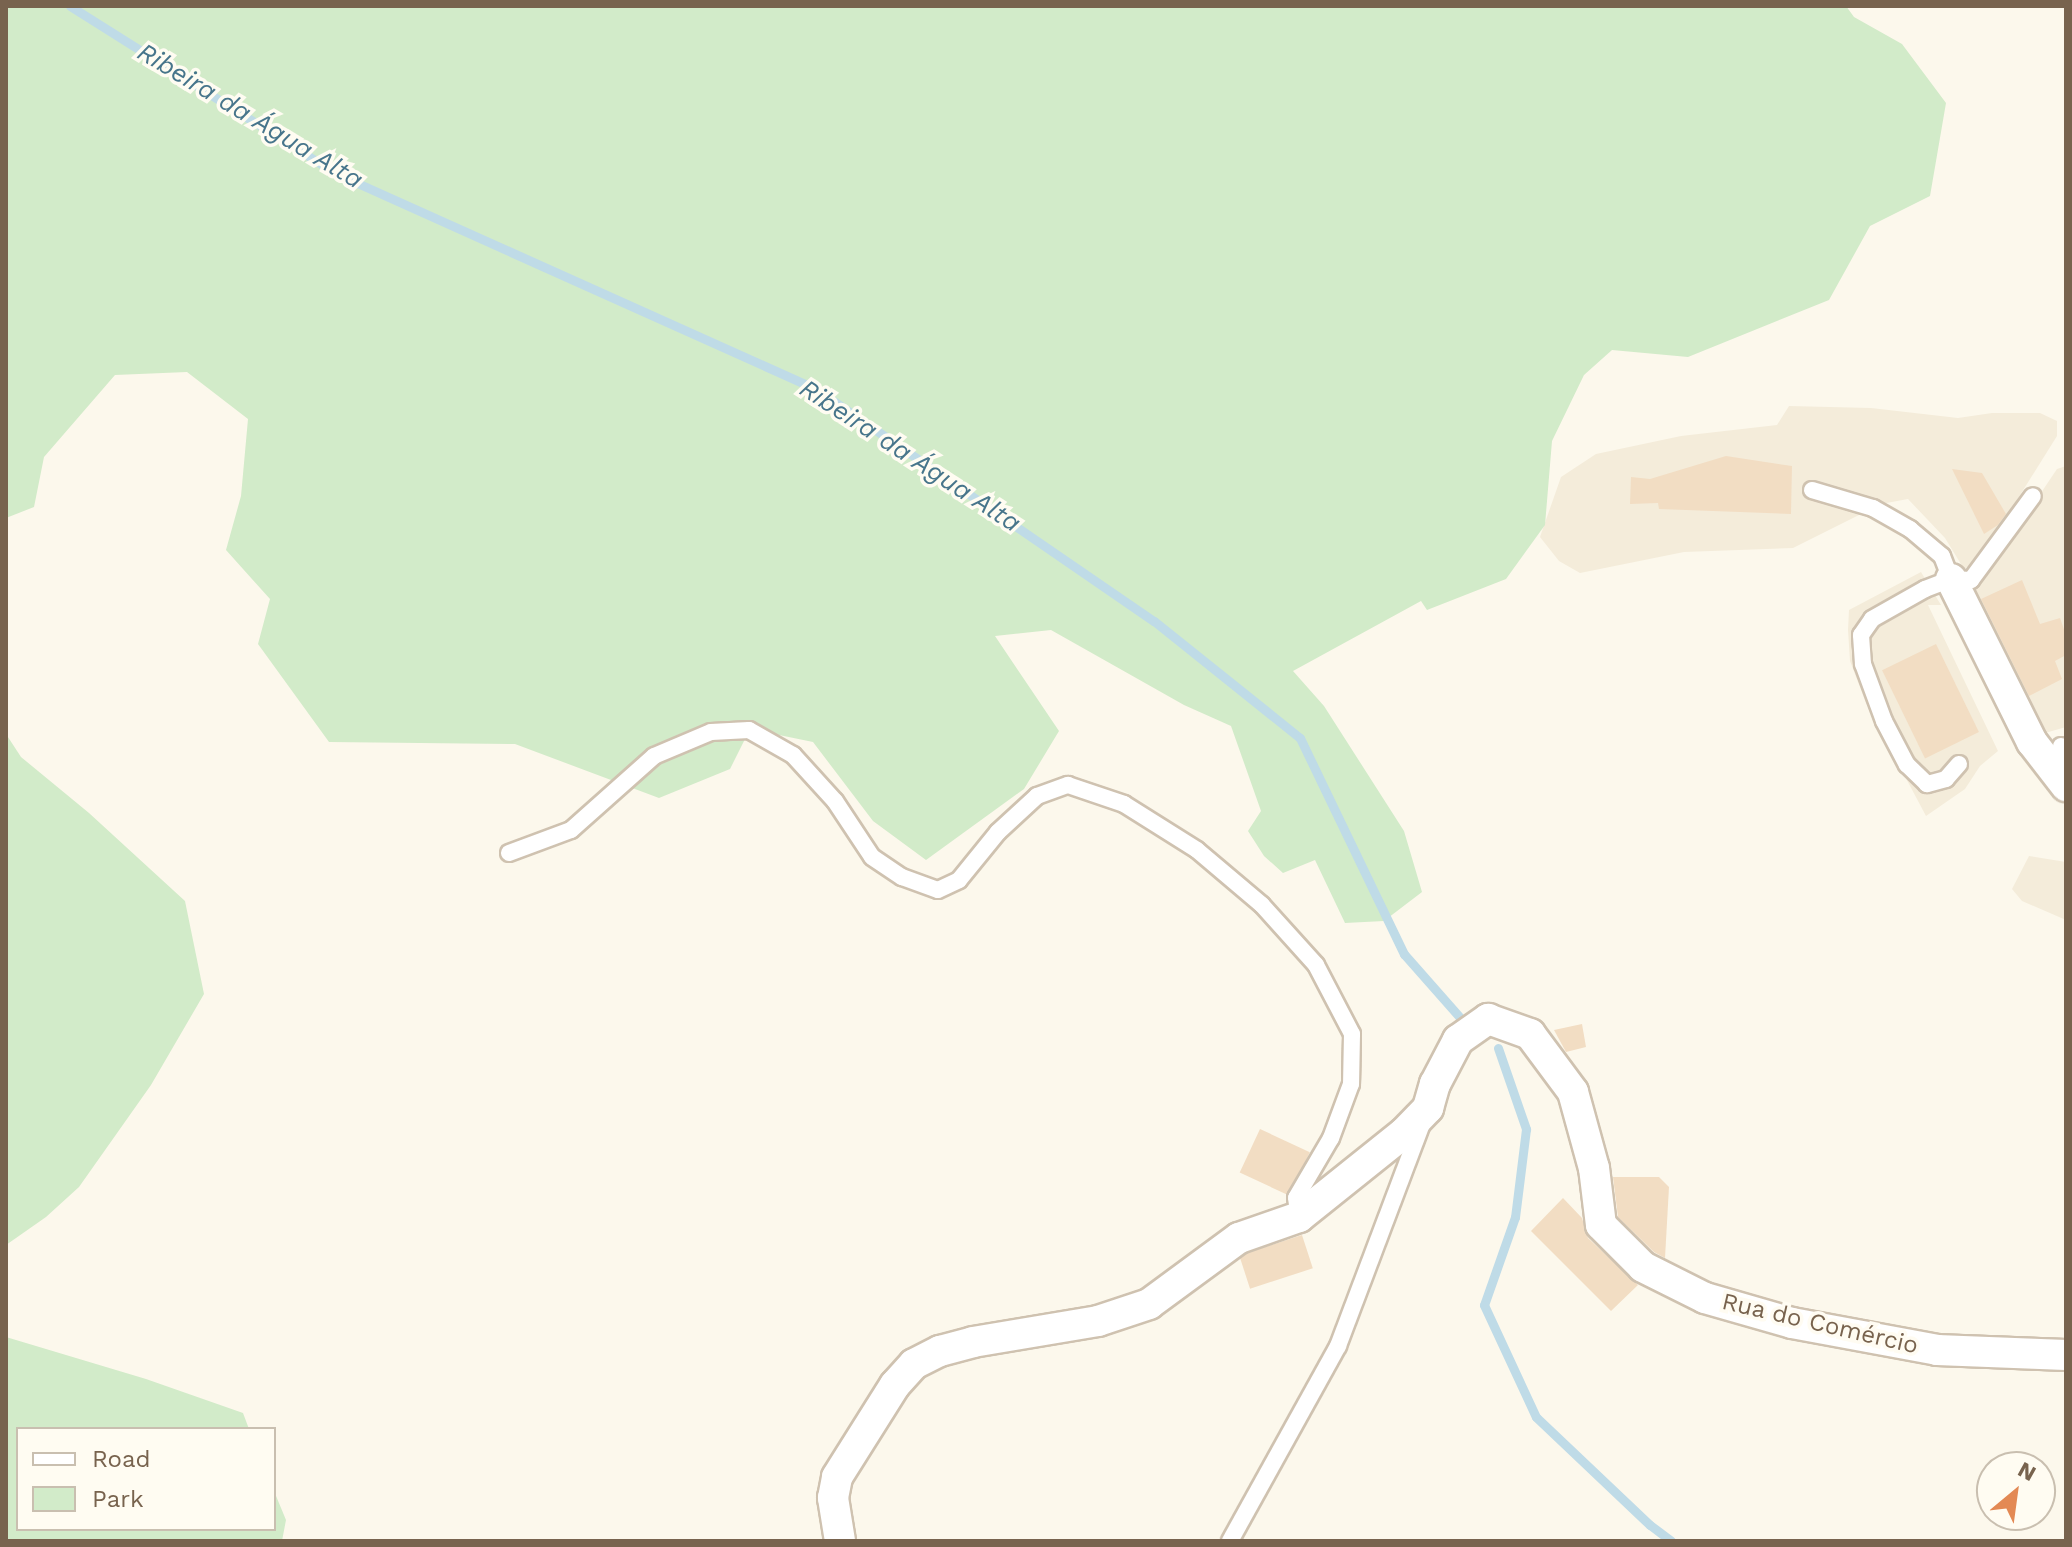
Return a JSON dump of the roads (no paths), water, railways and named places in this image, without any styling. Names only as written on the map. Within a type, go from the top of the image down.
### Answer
[{"type":"street","points":[[1951,579],[2032,742],[2060,752],[2066,786]]},
{"type":"street","name":"Rua do Comércio","points":[[1428,1108],[1435,1084],[1458,1040],[1488,1019],[1530,1034],[1573,1092],[1594,1168],[1601,1225],[1643,1267],[1705,1298],[1792,1323],[1937,1350],[2066,1355]]},
{"type":"street","points":[[840,1541],[833,1498],[837,1477],[895,1385],[914,1364],[962,1345],[1098,1321],[1149,1304],[1239,1238],[1299,1217],[1404,1133],[1428,1108]]},
{"type":"lane","points":[[1812,490],[1873,508],[1910,529],[1942,556],[1951,579]]},
{"type":"lane","points":[[1959,764],[1946,779],[1927,784],[1907,765],[1884,721],[1863,664],[1861,635],[1872,619],[1951,579],[1971,580],[2033,496]]},
{"type":"lane","points":[[509,853],[571,830],[654,756],[711,732],[749,730],[793,755],[835,801],[872,857],[902,877],[938,890],[959,880],[998,832],[1037,796],[1068,785],[1124,804],[1197,850],[1262,905],[1316,965],[1352,1034],[1351,1084],[1331,1138],[1296,1198],[1299,1217]]},
{"type":"lane","points":[[1230,1541],[1338,1346],[1428,1108]]},
{"type":"waterway","name":"Ribeira da Água Alta","points":[[70,6],[335,173],[816,389],[1154,621],[1300,738],[1404,954],[1463,1021]]},
{"type":"waterway","name":"Ribeira da Água Alta","points":[[1498,1048],[1526,1129],[1515,1217],[1484,1305],[1536,1417],[1650,1525],[1671,1541]]}]
